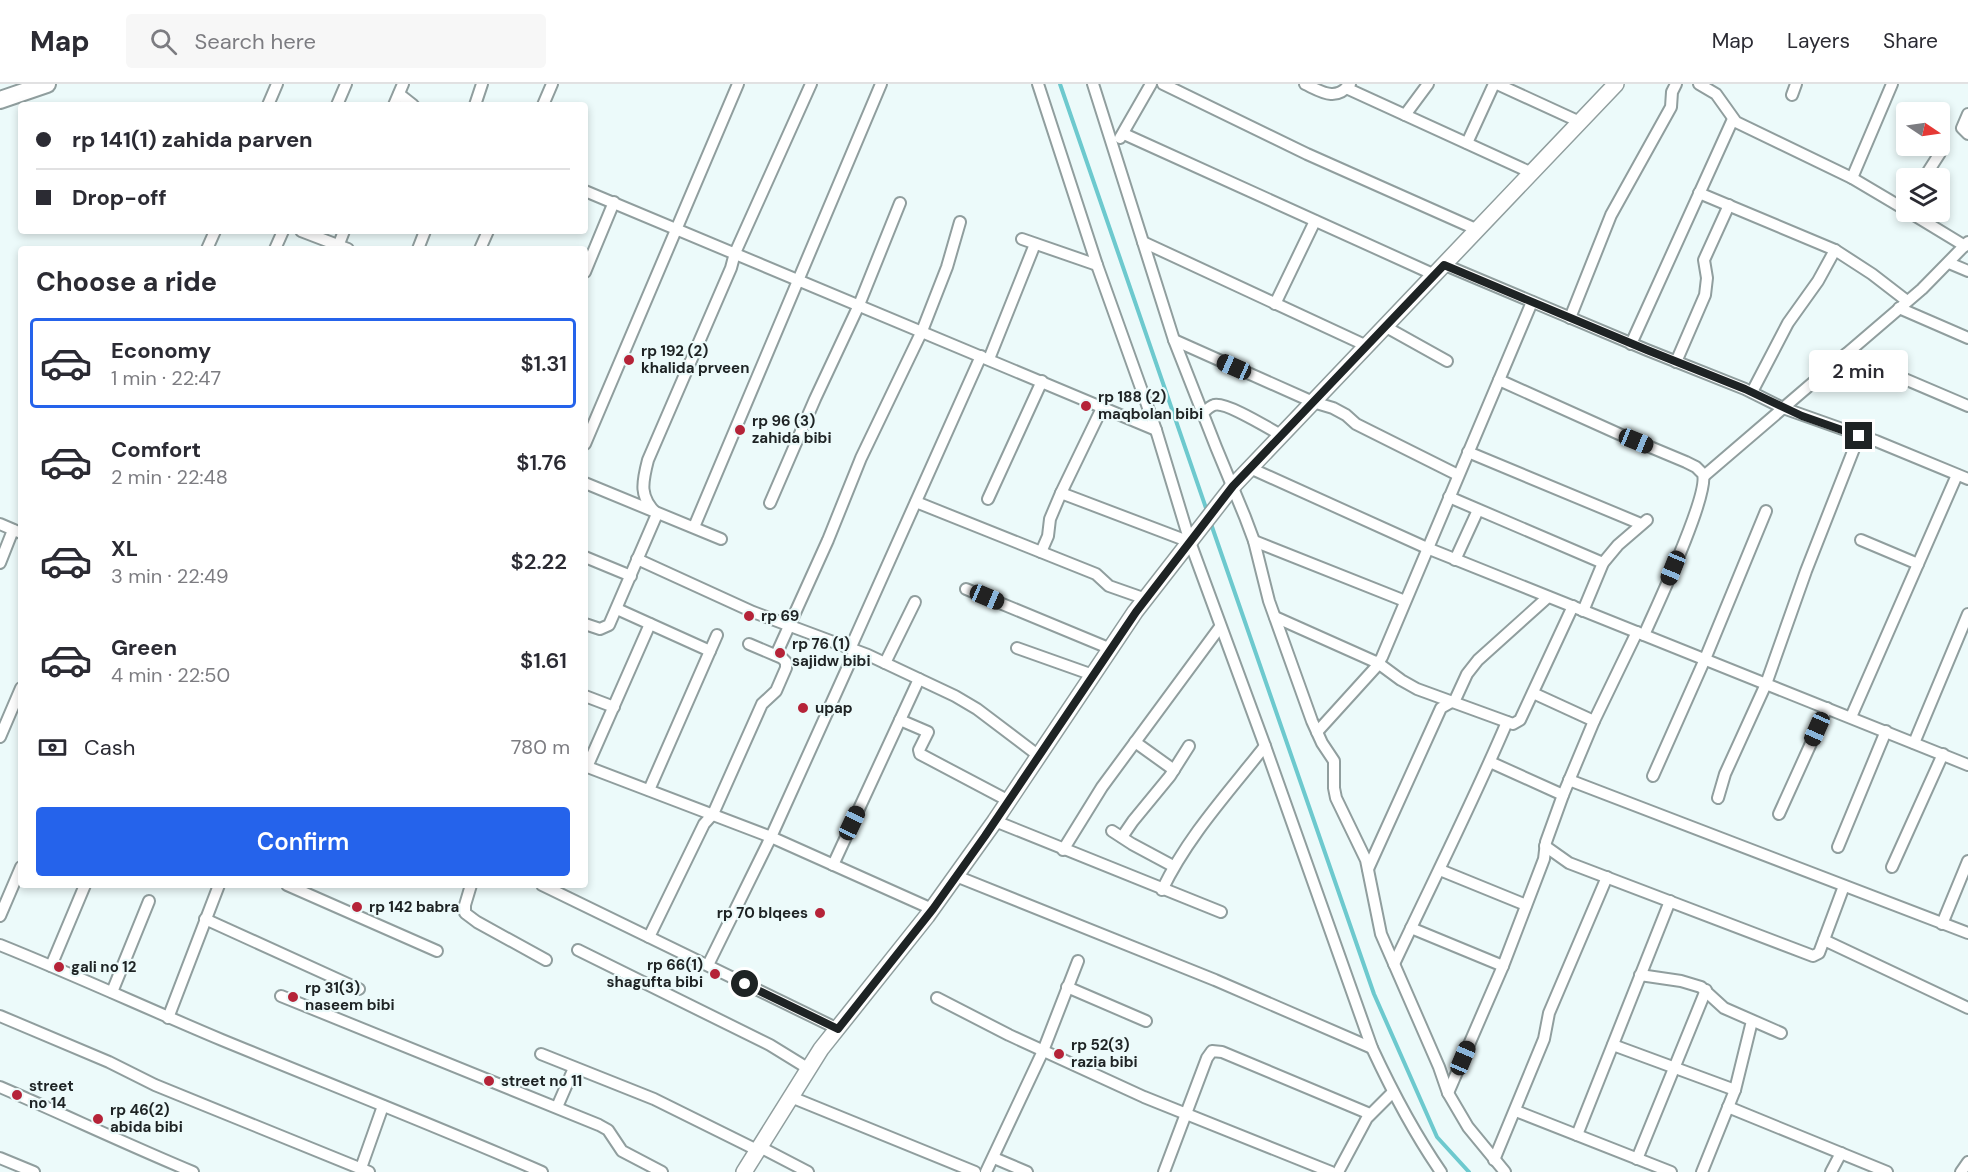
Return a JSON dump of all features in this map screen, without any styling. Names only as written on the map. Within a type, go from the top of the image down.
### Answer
[{"type":"main road","points":[[0,100],[47,84]]},
{"type":"street","points":[[269,102],[277,84]]},
{"type":"street","points":[[338,102],[346,84]]},
{"type":"street","points":[[475,102],[482,84]]},
{"type":"street","points":[[544,102],[552,84]]},
{"type":"street","points":[[588,437],[738,84]]},
{"type":"street","points":[[657,514],[645,501],[643,491],[648,460],[731,268],[735,253],[811,84]]},
{"type":"street","points":[[694,527],[881,84]]},
{"type":"street","points":[[1038,84],[1097,265],[1156,430],[1190,542],[1372,1048],[1422,1145],[1441,1172]]},
{"type":"street","points":[[1093,84],[1174,340],[1231,490],[1254,541],[1275,617],[1317,732],[1334,761],[1336,798],[1360,845],[1368,870],[1377,921],[1448,1093],[1468,1127],[1505,1172]]},
{"type":"street","points":[[1112,142],[1124,134],[1151,84]]},
{"type":"street","points":[[1163,84],[1307,154],[1478,230]]},
{"type":"street","points":[[1305,84],[1333,96],[1348,86],[1405,115],[1532,173]]},
{"type":"street","points":[[1405,115],[1428,84]]},
{"type":"street","points":[[1467,143],[1495,84],[1580,122]]},
{"type":"street","points":[[744,1172],[809,1069],[933,909],[1146,599],[1231,490],[1616,84]]},
{"type":"street","points":[[1570,318],[1600,239],[1671,107],[1676,84]]},
{"type":"street","points":[[1699,84],[1716,94],[1733,119],[1852,178],[1896,204]]},
{"type":"street","points":[[1852,178],[1892,84]]},
{"type":"street","points":[[401,89],[411,102]]},
{"type":"street","points":[[1968,114],[1962,128],[1968,134]]},
{"type":"street","points":[[1630,344],[1733,119]]},
{"type":"street","points":[[1124,134],[1315,221],[1440,270],[1532,302],[1752,392],[1783,408],[1963,477],[1918,564],[1851,717]]},
{"type":"street","points":[[588,191],[1156,430]]},
{"type":"street","points":[[1699,193],[1835,250],[1864,268],[1903,304],[1968,338]]},
{"type":"street","points":[[588,265],[614,202]]},
{"type":"street","points":[[770,503],[815,399],[860,305],[900,203]]},
{"type":"street","points":[[1676,362],[1705,295],[1707,278],[1704,260],[1729,205]]},
{"type":"street","points":[[1275,304],[1315,221]]},
{"type":"street","points":[[776,655],[828,540],[861,458],[922,331],[947,267],[960,222]]},
{"type":"street","points":[[1448,1093],[1503,966],[1544,859],[1545,846],[1569,780],[1594,721],[1641,633],[1689,529],[1704,476],[1903,304],[1949,263],[1966,244],[1928,222]]},
{"type":"street","points":[[308,234],[336,246]]},
{"type":"street","points":[[1022,239],[1097,265]]},
{"type":"street","points":[[1143,242],[1367,346]]},
{"type":"street","points":[[708,965],[771,837],[916,502],[985,357],[1035,244]]},
{"type":"street","points":[[1752,392],[1788,323],[1818,281],[1835,250]]},
{"type":"street","points":[[1949,263],[1968,271]]},
{"type":"street","points":[[1317,732],[1378,663],[1532,302]]},
{"type":"street","points":[[1386,327],[1447,361]]},
{"type":"street","points":[[1174,340],[1343,413],[1356,424],[1458,475]]},
{"type":"street","points":[[1846,354],[1968,406]]},
{"type":"street","points":[[1499,380],[1686,462],[1700,470],[1704,476]]},
{"type":"street","points":[[988,499],[1042,381]]},
{"type":"street","points":[[1202,414],[1213,405],[1218,404],[1281,435]]},
{"type":"street","points":[[1041,552],[1048,536],[1049,523],[1061,494],[1103,406]]},
{"type":"street","points":[[1718,798],[1725,774],[1766,684],[1806,571],[1859,436]]},
{"type":"street","points":[[1275,617],[1378,663],[1417,689],[1507,722],[1516,723],[1521,720],[1533,693],[1603,563],[1644,522],[1468,452]]},
{"type":"street","points":[[1250,468],[1455,560],[1968,765]]},
{"type":"street","points":[[588,484],[721,539]]},
{"type":"street","points":[[1061,494],[1190,542]]},
{"type":"street","points":[[1449,497],[1603,563]]},
{"type":"street","points":[[916,502],[1096,574],[1109,586],[1146,599]]},
{"type":"street","points":[[1455,560],[1478,510]]},
{"type":"street","points":[[1653,776],[1706,659],[1766,511]]},
{"type":"street","points":[[588,625],[600,629],[606,627],[617,609],[657,514]]},
{"type":"street","points":[[0,524],[17,531],[0,563]]},
{"type":"street","points":[[1861,540],[1918,564]]},
{"type":"street","points":[[1254,541],[1405,601]]},
{"type":"street","points":[[588,558],[631,576]]},
{"type":"street","points":[[637,559],[753,612],[885,663],[919,679],[977,709],[1039,756]]},
{"type":"street","points":[[966,589],[1111,649]]},
{"type":"street","points":[[1368,870],[1441,708],[1457,697],[1467,674],[1478,660],[1548,597]]},
{"type":"street","points":[[885,663],[915,602]]},
{"type":"street","points":[[617,609],[710,651]]},
{"type":"street","points":[[1914,743],[1968,614]]},
{"type":"street","points":[[588,762],[650,624]]},
{"type":"street","points":[[1063,850],[1102,787],[1221,627]]},
{"type":"street","points":[[649,790],[717,635]]},
{"type":"street","points":[[650,937],[704,824],[713,814],[762,704],[776,691],[786,669],[786,662],[776,655],[749,644]]},
{"type":"street","points":[[1017,648],[1093,675]]},
{"type":"street","points":[[833,865],[919,679]]},
{"type":"street","points":[[1533,693],[1594,721]]},
{"type":"street","points":[[0,737],[18,695]]},
{"type":"street","points":[[588,697],[614,707]]},
{"type":"street","points":[[1779,814],[1827,708]]},
{"type":"street","points":[[900,720],[928,732],[919,750],[920,754],[1009,801]]},
{"type":"street","points":[[1394,964],[1440,870],[1507,722]]},
{"type":"street","points":[[1838,847],[1887,731]]},
{"type":"street","points":[[1135,742],[1174,770]]},
{"type":"street","points":[[1173,866],[1117,834],[1132,821],[1174,770],[1189,746]]},
{"type":"street","points":[[1162,890],[1173,866],[1203,822],[1265,746]]},
{"type":"street","points":[[1892,867],[1943,754]]},
{"type":"street","points":[[1490,762],[1563,795]]},
{"type":"street","points":[[588,767],[771,837],[933,909]]},
{"type":"street","points":[[1569,780],[1968,933]]},
{"type":"street","points":[[995,821],[1221,912]]},
{"type":"street","points":[[1545,846],[1569,862],[1810,955],[1818,954],[1844,886]]},
{"type":"street","points":[[1942,924],[1968,861]]},
{"type":"street","points":[[1440,870],[1526,905]]},
{"type":"street","points":[[0,916],[18,874]]},
{"type":"street","points":[[956,876],[1215,980],[1372,1048]]},
{"type":"street","points":[[1494,1160],[1544,1039],[1549,1013],[1608,877]]},
{"type":"street","points":[[51,966],[84,888]]},
{"type":"street","points":[[168,1018],[218,888]]},
{"type":"street","points":[[294,888],[437,951]]},
{"type":"street","points":[[470,888],[465,913],[546,960]]},
{"type":"street","points":[[548,888],[838,1029]]},
{"type":"street","points":[[1577,1135],[1670,901]]},
{"type":"street","points":[[112,992],[149,902]]},
{"type":"street","points":[[205,919],[359,989]]},
{"type":"street","points":[[1411,928],[1503,966]]},
{"type":"street","points":[[1824,940],[1968,1008]]},
{"type":"street","points":[[0,945],[168,1018],[457,1135],[542,1172]]},
{"type":"street","points":[[578,950],[770,1045],[809,1069]]},
{"type":"street","points":[[986,1172],[1043,1051],[1078,960]]},
{"type":"street","points":[[1640,975],[1690,983],[1706,990],[1724,1008],[1781,1033]]},
{"type":"street","points":[[1067,987],[1146,1021]]},
{"type":"street","points":[[1637,1159],[1706,990]]},
{"type":"street","points":[[281,996],[557,1107],[608,1130],[622,1151],[662,1172]]},
{"type":"street","points":[[937,998],[1043,1051],[1185,1113],[1331,1172]]},
{"type":"street","points":[[0,1016],[109,1062],[155,1085],[365,1170],[383,1106]]},
{"type":"street","points":[[1702,1172],[1735,1090],[1752,1021]]},
{"type":"street","points":[[1613,1045],[1735,1090]]},
{"type":"street","points":[[1164,1172],[1207,1058],[1212,1052],[1216,1051],[1370,1114]]},
{"type":"street","points":[[541,1054],[654,1100],[808,1172]]},
{"type":"street","points":[[557,1107],[574,1068]]},
{"type":"street","points":[[0,1088],[50,1108],[128,1146],[193,1172]]},
{"type":"street","points":[[1338,1172],[1342,1169],[1359,1130],[1370,1114],[1393,1092]]},
{"type":"street","points":[[791,1097],[975,1172]]},
{"type":"street","points":[[1728,1107],[1887,1172]]},
{"type":"street","points":[[1516,1111],[1671,1172]]},
{"type":"street","points":[[1831,1172],[1841,1153]]},
{"type":"street","points":[[0,1158],[34,1172]]},
{"type":"street","points":[[994,1158],[1027,1172]]},
{"type":"street","points":[[1961,1172],[1968,1162]]},
{"type":"waterway","points":[[1060,84],[1207,511]]},
{"type":"waterway","points":[[1210,521],[1374,994],[1437,1137],[1469,1172]]},
{"type":"place","name":"rp 192 (2) khalida prveen","points":[[629,360]]},
{"type":"place","name":"rp 188 (2) maqbolan bibi","points":[[1086,406]]},
{"type":"place","name":"rp 96 (3) zahida bibi","points":[[740,430]]},
{"type":"place","name":"rp 69","points":[[749,616]]},
{"type":"place","name":"rp 76 (1) sajidw bibi","points":[[780,653]]},
{"type":"place","name":"upap","points":[[803,708]]},
{"type":"place","name":"rp 142 babra","points":[[357,907]]},
{"type":"place","name":"rp 70 blqees","points":[[820,913]]},
{"type":"place","name":"gali no 12","points":[[59,967]]},
{"type":"place","name":"rp 66(1) shagufta bibi","points":[[715,974]]},
{"type":"place","name":"rp 31(3) naseem bibi","points":[[293,997]]},
{"type":"place","name":"rp 52(3) razia bibi","points":[[1059,1054]]},
{"type":"place","name":"street no 11","points":[[489,1081]]},
{"type":"place","name":"street no 14","points":[[17,1095]]},
{"type":"place","name":"rp 46(2) abida bibi","points":[[98,1119]]},
{"type":"route","points":[[745,984],[838,1029],[933,909],[1136,612],[1233,486],[1444,265],[1762,396],[1802,416],[1859,436]]}]
